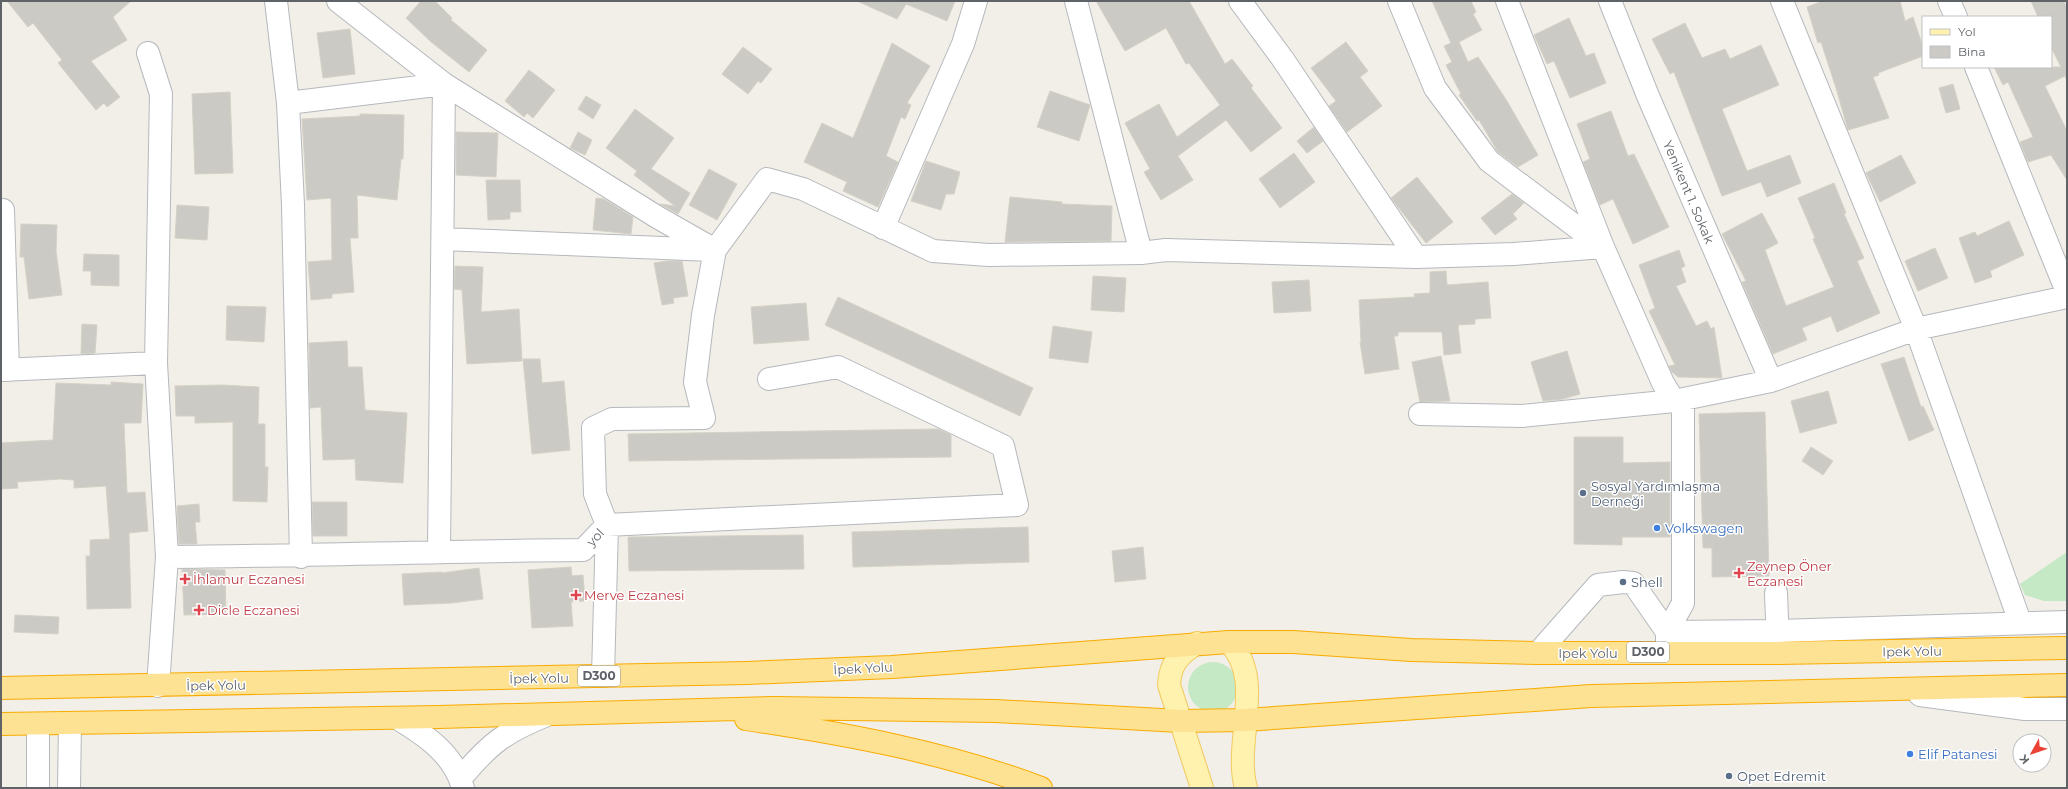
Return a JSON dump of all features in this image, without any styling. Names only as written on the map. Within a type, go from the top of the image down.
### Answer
[{"type":"highway","name":"Ipek Yolu","points":[[1230,642],[1293,642],[1411,650],[1538,653],[1667,642],[1779,653],[2067,648]]},
{"type":"highway","points":[[1197,643],[1230,642]]},
{"type":"highway","name":"İpek Yolu","points":[[1,688],[603,676],[892,667],[1197,643]]},
{"type":"highway","points":[[1,724],[397,718],[775,708],[996,712],[1180,721],[1246,720],[1592,696],[2067,685]]},
{"type":"highway","points":[[693,711],[854,737],[951,757],[1041,788]]},
{"type":"main road","points":[[1230,642],[1242,658],[1245,670],[1246,720],[1243,758],[1246,788]]},
{"type":"main road","points":[[1197,643],[1178,658],[1170,672],[1169,685],[1202,788]]},
{"type":"street","points":[[276,1],[288,103],[293,205],[301,556]]},
{"type":"street","points":[[338,1],[444,84],[657,217],[715,250]]},
{"type":"street","points":[[882,228],[963,44],[976,1]]},
{"type":"street","points":[[1076,1],[1141,253]]},
{"type":"street","points":[[1240,1],[1282,58],[1416,257]]},
{"type":"street","points":[[1400,1],[1435,88],[1489,161],[1603,247]]},
{"type":"street","points":[[1507,1],[1603,247],[1663,383],[1678,400],[1683,603],[1667,642]]},
{"type":"street","name":"Yenikent 1. Sokak","points":[[1610,1],[1648,96],[1771,381]]},
{"type":"street","points":[[1782,1],[1916,330],[2020,622]]},
{"type":"street","points":[[1949,1],[1956,16]]},
{"type":"street","points":[[148,53],[161,94],[156,363],[167,558],[158,686]]},
{"type":"street","points":[[1976,68],[2067,292]]},
{"type":"street","points":[[288,103],[444,84]]},
{"type":"street","points":[[167,558],[301,556],[439,551],[444,84]]},
{"type":"street","points":[[603,676],[607,525],[595,494],[593,428],[612,419],[704,418],[695,382],[703,315],[715,250],[767,179],[803,189],[933,251],[989,255],[1141,253],[1166,250],[1416,257],[1514,254],[1603,247]]},
{"type":"street","points":[[3,210],[5,370],[156,363]]},
{"type":"street","points":[[443,239],[715,250]]},
{"type":"street","points":[[1420,414],[1522,416],[1678,400],[1771,381],[1916,330],[2067,297]]},
{"type":"street","points":[[607,525],[1017,505],[1003,446],[838,367],[769,379]]},
{"type":"street","name":"yol","points":[[439,551],[583,550],[607,525]]},
{"type":"street","points":[[1538,653],[1598,585],[1624,582],[1633,583],[1667,642]]},
{"type":"street","points":[[1776,593],[1779,653]]},
{"type":"street","points":[[1667,642],[1777,631],[2020,622],[2067,622]]},
{"type":"street","points":[[1881,690],[2024,709],[2067,709]]},
{"type":"street","points":[[397,718],[432,742],[449,759],[462,783],[482,753],[497,740],[518,727],[550,714]]},
{"type":"street","points":[[69,788],[70,723]]},
{"type":"street","points":[[38,724],[38,788]]},
{"type":"green space","points":[[2067,552],[2067,601],[2044,601],[2025,595],[2020,584]]},
{"type":"green space","points":[[1208,662],[1218,662],[1231,669],[1238,682],[1238,692],[1231,705],[1218,712],[1208,712],[1199,708],[1192,701],[1188,692],[1188,682],[1192,673],[1199,666]]},
{"type":"building","points":[[7,1],[131,1],[113,17],[127,40],[91,61],[120,97],[107,107],[104,103],[96,110],[58,63],[62,60],[33,23],[28,27]]},
{"type":"building","points":[[421,1],[435,1],[452,18],[451,20],[487,50],[469,72],[430,41],[406,18]]},
{"type":"building","points":[[857,1],[955,1],[947,21],[906,4],[897,19]]},
{"type":"building","points":[[1096,1],[1189,1],[1225,64],[1232,59],[1253,86],[1251,88],[1282,128],[1251,152],[1226,120],[1178,156],[1193,180],[1161,200],[1144,172],[1150,169],[1125,123],[1159,104],[1177,137],[1220,105],[1189,63],[1186,64],[1166,28],[1125,51]]},
{"type":"building","points":[[1432,1],[1471,1],[1476,12],[1473,14],[1482,30],[1459,42],[1468,62],[1478,57],[1507,101],[1538,155],[1518,167],[1498,152],[1479,120],[1477,121],[1459,95],[1461,94],[1446,65],[1452,62],[1444,46],[1451,43]]},
{"type":"building","points":[[1823,1],[1900,1],[1905,21],[1913,17],[1922,44],[1922,56],[1878,73],[1879,75],[1873,77],[1889,118],[1848,130],[1821,42],[1818,43],[1807,7]]},
{"type":"building","points":[[2031,1],[2064,1],[2067,8],[2067,81],[2065,76],[2045,86],[2067,131],[2067,180],[2051,155],[2028,162],[2020,142],[2033,137],[2008,82],[2003,85],[1994,68],[2061,67],[2052,49],[2052,16],[2038,16]]},
{"type":"building","points":[[1569,18],[1586,56],[1594,53],[1606,83],[1570,98],[1554,61],[1547,64],[1534,35]]},
{"type":"building","points":[[1685,23],[1702,58],[1725,49],[1730,59],[1761,45],[1779,85],[1722,109],[1747,171],[1790,155],[1801,183],[1767,197],[1761,182],[1722,196],[1674,72],[1670,74],[1652,39]]},
{"type":"building","points":[[350,29],[355,74],[323,78],[317,33]]},
{"type":"building","points":[[1346,42],[1368,71],[1360,77],[1382,106],[1347,132],[1329,106],[1336,101],[1311,68]]},
{"type":"building","points":[[892,43],[930,66],[907,103],[911,105],[905,119],[901,117],[886,156],[898,162],[878,207],[843,191],[847,182],[804,162],[822,123],[853,138]]},
{"type":"building","points":[[743,47],[772,69],[761,83],[758,81],[748,94],[722,74]]},
{"type":"building","points":[[529,70],[555,90],[533,118],[527,113],[524,117],[505,101]]},
{"type":"building","points":[[1953,84],[1960,109],[1946,113],[1939,88]]},
{"type":"building","points":[[1050,91],[1090,105],[1079,141],[1037,127]]},
{"type":"building","points":[[230,92],[233,173],[195,174],[192,94]]},
{"type":"building","points":[[586,96],[601,105],[593,119],[578,109]]},
{"type":"building","points":[[635,109],[674,138],[651,169],[690,193],[678,214],[660,204],[675,206],[634,175],[637,171],[606,148]]},
{"type":"building","points":[[1611,111],[1628,156],[1634,154],[1669,227],[1633,244],[1613,199],[1600,205],[1583,162],[1590,159],[1577,124]]},
{"type":"building","points":[[360,114],[404,115],[403,159],[401,159],[397,200],[357,195],[358,238],[350,238],[354,292],[332,294],[332,298],[311,300],[308,262],[332,260],[331,198],[307,200],[302,119],[360,116]]},
{"type":"building","points":[[1314,127],[1323,141],[1307,153],[1297,141]]},
{"type":"building","points":[[456,132],[498,133],[496,177],[456,175]]},
{"type":"building","points":[[578,132],[592,140],[585,155],[570,148]]},
{"type":"building","points":[[1294,153],[1315,182],[1280,208],[1259,179]]},
{"type":"building","points":[[1901,155],[1916,183],[1880,202],[1866,173]]},
{"type":"building","points":[[926,161],[960,172],[954,194],[946,194],[941,210],[911,201]]},
{"type":"building","points":[[709,169],[737,184],[717,220],[689,205]]},
{"type":"building","points":[[1417,177],[1453,222],[1426,243],[1391,198]]},
{"type":"building","points":[[486,180],[520,180],[521,212],[510,212],[510,219],[488,220]]},
{"type":"building","points":[[1834,183],[1846,213],[1844,214],[1864,258],[1857,261],[1880,313],[1837,332],[1831,316],[1802,328],[1807,340],[1773,354],[1742,282],[1746,281],[1722,234],[1762,213],[1778,243],[1765,250],[1786,306],[1834,287],[1813,239],[1815,238],[1798,198]]},
{"type":"building","points":[[1512,194],[1524,203],[1513,214],[1517,219],[1495,235],[1481,218]]},
{"type":"building","points":[[1010,197],[1062,202],[1062,204],[1112,206],[1111,241],[1005,242]]},
{"type":"building","points":[[596,198],[604,199],[633,217],[631,234],[593,230]]},
{"type":"building","points":[[177,205],[209,207],[207,240],[175,238]]},
{"type":"building","points":[[2009,221],[2024,255],[1990,271],[1992,277],[1975,283],[1959,238],[1975,232],[1977,236]]},
{"type":"building","points":[[21,224],[57,225],[56,251],[62,295],[29,299],[24,257],[20,257]]},
{"type":"building","points":[[1935,248],[1948,278],[1918,291],[1905,261]]},
{"type":"building","points":[[1679,250],[1685,266],[1681,268],[1686,282],[1676,286],[1696,326],[1707,321],[1711,329],[1714,327],[1722,378],[1678,377],[1672,372],[1669,366],[1675,365],[1649,311],[1655,308],[1639,265]]},
{"type":"building","points":[[84,254],[119,255],[119,286],[91,285],[91,271],[83,271]]},
{"type":"building","points":[[682,261],[688,296],[673,298],[674,303],[662,305],[654,263]]},
{"type":"building","points":[[455,266],[483,267],[481,312],[519,309],[522,361],[467,364],[462,290],[454,289]]},
{"type":"building","points":[[1446,271],[1447,285],[1488,282],[1491,318],[1475,319],[1475,324],[1458,325],[1461,353],[1444,355],[1442,332],[1398,332],[1398,336],[1394,336],[1399,369],[1365,374],[1360,342],[1359,300],[1415,297],[1414,294],[1430,293],[1430,272]]},
{"type":"building","points":[[1093,276],[1126,278],[1124,312],[1091,310]]},
{"type":"building","points":[[1309,280],[1311,311],[1274,313],[1272,282]]},
{"type":"building","points":[[838,297],[1033,388],[1020,416],[825,325]]},
{"type":"building","points":[[806,303],[809,340],[754,344],[751,307]]},
{"type":"building","points":[[227,306],[266,307],[264,342],[226,340]]},
{"type":"building","points":[[82,324],[97,325],[95,353],[81,354]]},
{"type":"building","points":[[1053,326],[1092,332],[1088,363],[1049,358]]},
{"type":"building","points":[[347,341],[348,367],[362,367],[365,410],[407,413],[403,483],[356,480],[355,459],[323,460],[321,407],[310,408],[309,343]]},
{"type":"building","points":[[1567,351],[1580,394],[1563,399],[1543,401],[1531,362]]},
{"type":"building","points":[[1441,356],[1450,401],[1420,402],[1412,362]]},
{"type":"building","points":[[1904,357],[1921,407],[1923,406],[1934,430],[1909,441],[1881,364]]},
{"type":"building","points":[[523,359],[540,359],[542,383],[564,381],[570,450],[532,454]]},
{"type":"building","points":[[111,382],[143,384],[141,423],[124,423],[127,493],[145,492],[148,531],[129,533],[131,608],[87,609],[86,556],[90,556],[90,540],[110,539],[106,486],[74,488],[74,480],[60,479],[17,482],[18,488],[1,489],[1,443],[53,440],[56,383],[111,385]]},
{"type":"building","points":[[222,385],[259,387],[258,424],[265,424],[265,467],[268,467],[267,502],[233,501],[233,422],[195,423],[195,416],[176,416],[175,386]]},
{"type":"building","points":[[1828,391],[1837,423],[1800,433],[1791,401]]},
{"type":"building","points":[[1765,412],[1769,576],[1712,577],[1712,548],[1703,548],[1699,414]]},
{"type":"building","points":[[938,429],[951,435],[951,457],[629,461],[628,434]]},
{"type":"building","points":[[1574,437],[1623,437],[1623,463],[1670,462],[1670,537],[1622,537],[1622,545],[1574,544]]},
{"type":"building","points":[[1811,447],[1833,461],[1823,475],[1802,461]]},
{"type":"building","points":[[312,502],[347,502],[347,536],[313,536]]},
{"type":"building","points":[[199,504],[200,522],[195,522],[197,544],[179,544],[177,506]]},
{"type":"building","points":[[1028,527],[1029,562],[853,567],[852,532]]},
{"type":"building","points":[[803,535],[804,569],[629,571],[628,537]]},
{"type":"building","points":[[1143,547],[1146,579],[1115,582],[1112,551]]},
{"type":"building","points":[[571,567],[572,576],[583,575],[585,601],[571,602],[573,626],[532,628],[528,570]]},
{"type":"building","points":[[479,568],[483,599],[452,603],[404,605],[402,574],[442,573]]},
{"type":"building","points":[[182,569],[225,570],[226,614],[184,615]]},
{"type":"building","points":[[15,615],[59,617],[58,634],[14,632]]},
{"type":"place","name":"Sosyal Yardımlaşma Derneği","points":[[1583,493]]},
{"type":"place","name":"Volkswagen","points":[[1657,528]]},
{"type":"place","name":"Zeynep Öner Eczanesi","points":[[1739,573]]},
{"type":"place","name":"İhlamur Eczanesi","points":[[185,579]]},
{"type":"place","name":"Shell","points":[[1623,582]]},
{"type":"place","name":"Merve Eczanesi","points":[[576,595]]},
{"type":"place","name":"Dicle Eczanesi","points":[[199,610]]},
{"type":"place","name":"Elif Patanesi","points":[[1910,754]]},
{"type":"place","name":"Opet Edremit","points":[[1729,776]]}]
